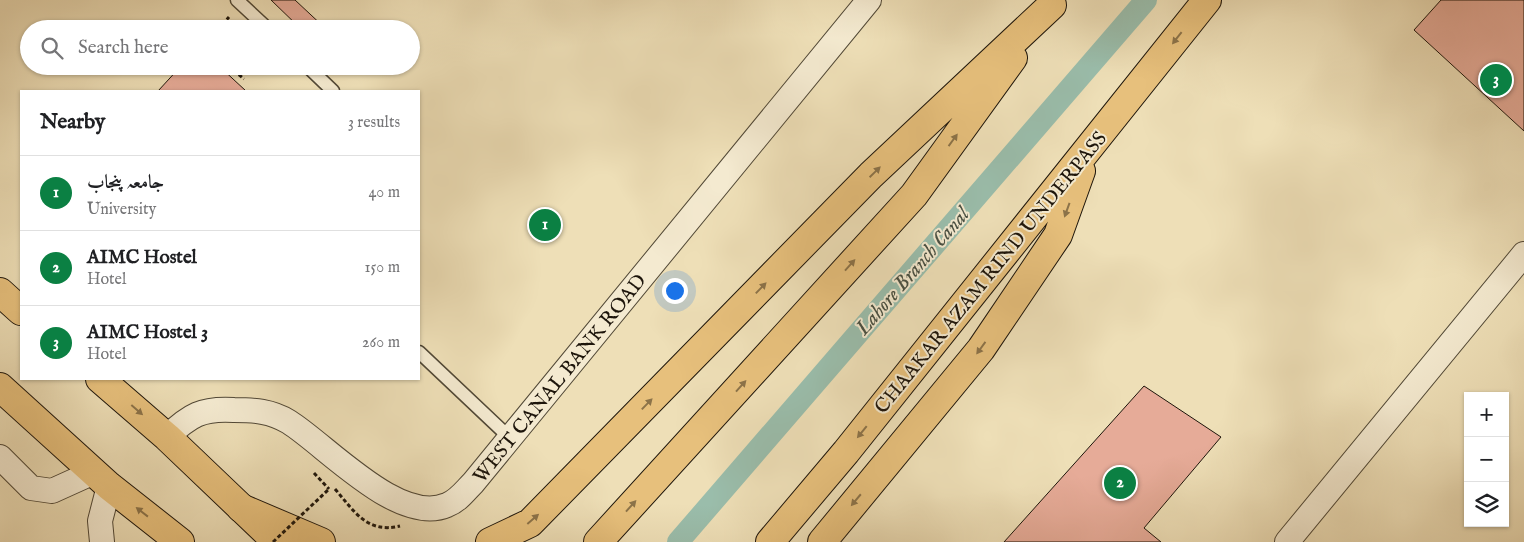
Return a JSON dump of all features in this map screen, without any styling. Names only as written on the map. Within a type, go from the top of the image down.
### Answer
[{"type":"main road","name":"CHAAKAR AZAM RIND UNDERPASS","points":[[770,542],[1090,148],[1207,0]]},
{"type":"main road","points":[[490,542],[530,523],[871,175],[1053,2]]},
{"type":"main road","points":[[598,542],[914,195],[1053,2]]},
{"type":"main road","points":[[822,542],[981,350],[1058,235],[1090,148]]},
{"type":"main road","points":[[0,292],[20,310]]},
{"type":"main road","points":[[101,380],[168,437],[277,542]]},
{"type":"main road","points":[[0,387],[101,479],[180,542]]},
{"type":"main road","points":[[241,508],[321,542]]},
{"type":"street","name":"WEST CANAL BANK ROAD","points":[[168,437],[187,418],[215,409],[264,411],[288,422],[375,489],[424,509],[447,506],[460,497],[510,438],[869,0]]},
{"type":"street","points":[[1288,542],[1524,254]]},
{"type":"street","points":[[0,457],[31,488],[52,491],[101,479],[100,521],[102,542]]},
{"type":"lane","points":[[237,0],[258,20]]},
{"type":"lane","points":[[317,75],[333,90]]},
{"type":"lane","points":[[420,353],[510,438]]},
{"type":"path","points":[[239,75],[244,80]]},
{"type":"path","points":[[273,542],[329,489]]},
{"type":"building","points":[[271,0],[295,0],[316,20],[292,20]]},
{"type":"building","points":[[1441,0],[1524,0],[1524,131],[1414,30]]},
{"type":"building","points":[[173,75],[229,75],[245,90],[159,90]]},
{"type":"building","points":[[1144,386],[1221,437],[1144,528],[1161,542],[1004,542]]},
{"type":"waterway","name":"Lahore Branch Canal","points":[[678,542],[1146,0]]},
{"type":"place","name":"AIMC Hostel 3","points":[[1496,80]]},
{"type":"place","name":"جامعہ پنجاب","points":[[545,225]]},
{"type":"place","name":"AIMC Hostel","points":[[1120,483]]}]
